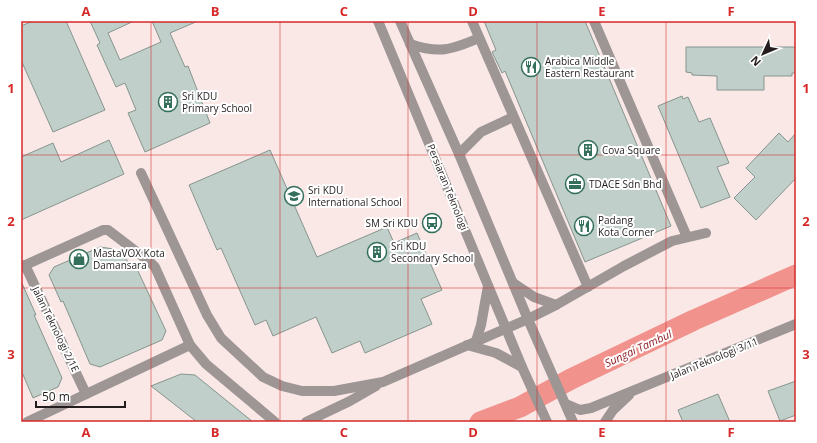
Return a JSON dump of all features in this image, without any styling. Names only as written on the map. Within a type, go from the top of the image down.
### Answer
[{"type":"street","name":"Persiaran Teknologi","points":[[378,21],[524,372],[547,422]]},
{"type":"street","points":[[400,21],[459,154],[573,422]]},
{"type":"street","points":[[472,21],[588,287]]},
{"type":"street","points":[[594,21],[687,237]]},
{"type":"street","points":[[410,44],[433,50],[447,50],[464,45],[479,38]]},
{"type":"street","points":[[459,154],[481,132],[513,117]]},
{"type":"street","points":[[141,173],[207,315],[221,338],[248,365],[263,377],[282,386],[302,391],[334,391],[383,382]]},
{"type":"street","points":[[23,266],[103,230],[108,230],[155,267],[190,345],[206,364],[275,422]]},
{"type":"street","points":[[306,422],[350,401],[383,382],[528,319],[672,241],[706,233]]},
{"type":"street","name":"Jalan Teknologi 2/1E","points":[[23,266],[86,394]]},
{"type":"street","points":[[513,283],[534,297],[556,305]]},
{"type":"street","points":[[471,343],[481,325],[488,286]]},
{"type":"street","name":"Jalan Teknologi 3/11","points":[[564,402],[580,410],[586,409],[632,392],[796,324]]},
{"type":"street","points":[[471,343],[496,353],[524,372]]},
{"type":"street","points":[[27,422],[190,345]]},
{"type":"street","points":[[605,422],[613,410],[632,392]]},
{"type":"building","points":[[33,21],[66,21],[105,110],[53,132],[21,60],[21,26]]},
{"type":"building","points":[[90,21],[134,21],[108,33],[120,60],[161,42],[152,21],[198,21],[170,33],[185,67],[188,66],[210,123],[145,152],[128,113],[136,110],[125,83],[116,87],[97,45],[100,43]]},
{"type":"building","name":"Cova Square","points":[[484,21],[585,21],[671,226],[585,262],[505,71],[502,73],[492,52],[496,50]]},
{"type":"building","points":[[686,47],[796,47],[796,73],[792,73],[792,76],[764,76],[764,90],[717,90],[717,76],[692,75],[692,73],[686,72]]},
{"type":"building","points":[[682,96],[683,99],[688,97],[699,122],[710,118],[729,163],[717,167],[730,197],[701,208],[658,106]]},
{"type":"building","points":[[779,133],[788,142],[796,133],[796,178],[756,220],[734,198],[755,177],[746,168]]},
{"type":"building","points":[[109,140],[124,174],[21,220],[21,157],[53,143],[61,162]]},
{"type":"building","name":"Sri KDU Secondary School","points":[[270,150],[317,257],[387,227],[394,243],[417,233],[442,290],[421,299],[432,324],[365,353],[360,341],[332,353],[316,317],[273,336],[266,320],[255,325],[221,248],[217,250],[189,185]]},
{"type":"building","points":[[100,247],[114,249],[137,269],[166,331],[162,340],[100,367],[90,364],[63,301],[61,302],[49,275],[54,267]]},
{"type":"building","points":[[21,281],[36,315],[34,315],[62,378],[58,387],[33,398],[21,370]]},
{"type":"building","points":[[181,374],[195,375],[253,422],[197,422],[151,386]]},
{"type":"building","points":[[796,381],[796,415],[780,421],[768,391]]},
{"type":"building","points":[[718,394],[730,422],[683,422],[678,410]]},
{"type":"waterway","name":"Sungai Tambul","points":[[480,422],[520,407],[571,379],[694,320],[796,275]]},
{"type":"place","name":"Arabica Middle Eastern Restaurant","points":[[531,67]]},
{"type":"place","name":"Sri KDU Primary School","points":[[168,102]]},
{"type":"place","name":"Cova Square","points":[[588,150]]},
{"type":"place","name":"TDACE Sdn Bhd","points":[[575,184]]},
{"type":"place","name":"Sri KDU International School","points":[[294,196]]},
{"type":"place","name":"SM Sri KDU","points":[[432,223]]},
{"type":"place","name":"Padang Kota Corner","points":[[584,226]]},
{"type":"place","name":"Sri KDU Secondary School","points":[[377,252]]},
{"type":"place","name":"MastaVOX Kota Damansara","points":[[79,259]]}]
